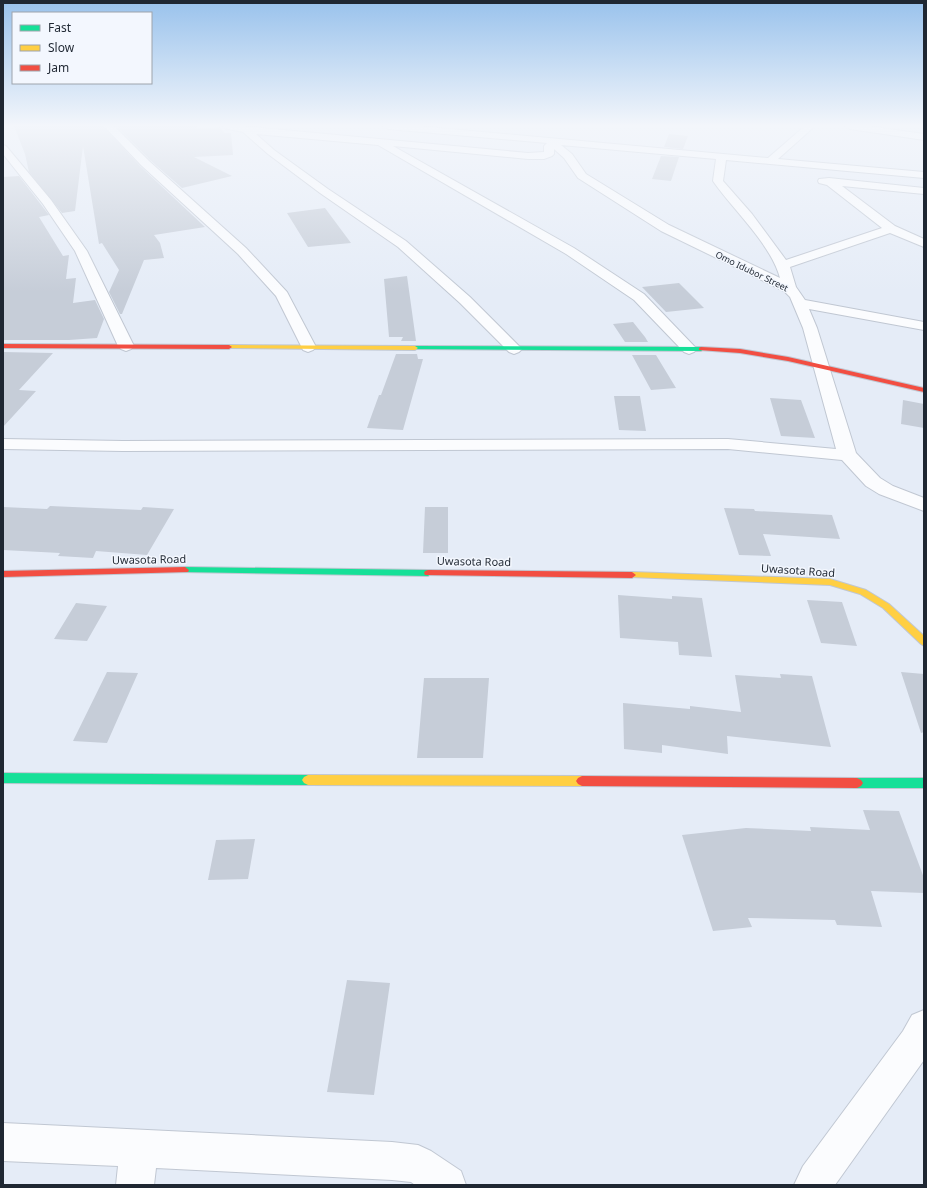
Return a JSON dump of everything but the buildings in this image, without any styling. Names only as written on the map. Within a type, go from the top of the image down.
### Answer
[{"type":"street","points":[[30,181],[47,202],[81,251],[126,346]]},
{"type":"street","points":[[165,181],[242,251],[282,295],[308,347]]},
{"type":"street","points":[[311,181],[402,244],[465,300],[514,349]]},
{"type":"street","points":[[446,181],[570,251],[633,292],[689,349]]},
{"type":"street","name":"Omo Idubor Street","points":[[591,181],[665,228],[789,288],[796,296],[810,328],[847,455],[873,482],[886,490],[924,505]]},
{"type":"street","points":[[718,181],[753,222],[783,265],[789,288]]},
{"type":"street","points":[[826,181],[922,191]]},
{"type":"street","points":[[914,181],[922,191]]},
{"type":"street","points":[[830,182],[891,229],[924,243]]},
{"type":"street","points":[[783,265],[891,229]]},
{"type":"street","points":[[799,303],[924,326]]},
{"type":"street","points":[[3,346],[689,349],[740,351],[822,366],[924,390]]},
{"type":"street","points":[[3,444],[123,446],[728,444],[847,455]]},
{"type":"street","name":"Uwasota Road","points":[[3,574],[191,570],[627,575],[830,582],[863,592],[886,606],[924,642]]},
{"type":"street","points":[[3,778],[924,783]]},
{"type":"street","points":[[813,1185],[915,1043],[924,1027]]},
{"type":"street","points":[[3,1142],[392,1161],[418,1164],[447,1185]]},
{"type":"street","points":[[135,1185],[139,1148]]},
{"type":"traffic: fast","points":[[415,348],[701,349]]},
{"type":"traffic: fast","points":[[185,570],[428,573]]},
{"type":"traffic: fast","points":[[3,778],[308,780]]},
{"type":"traffic: fast","points":[[857,783],[924,783]]},
{"type":"traffic: slow","points":[[229,347],[415,348]]},
{"type":"traffic: slow","points":[[632,575],[830,582],[863,592],[886,606],[924,642]]},
{"type":"traffic: slow","points":[[308,780],[582,781]]},
{"type":"traffic: jam","points":[[3,346],[229,347]]},
{"type":"traffic: jam","points":[[701,349],[740,351],[788,359],[924,390]]},
{"type":"traffic: jam","points":[[3,574],[185,570]]},
{"type":"traffic: jam","points":[[428,573],[632,575]]},
{"type":"traffic: jam","points":[[582,781],[857,783]]}]
